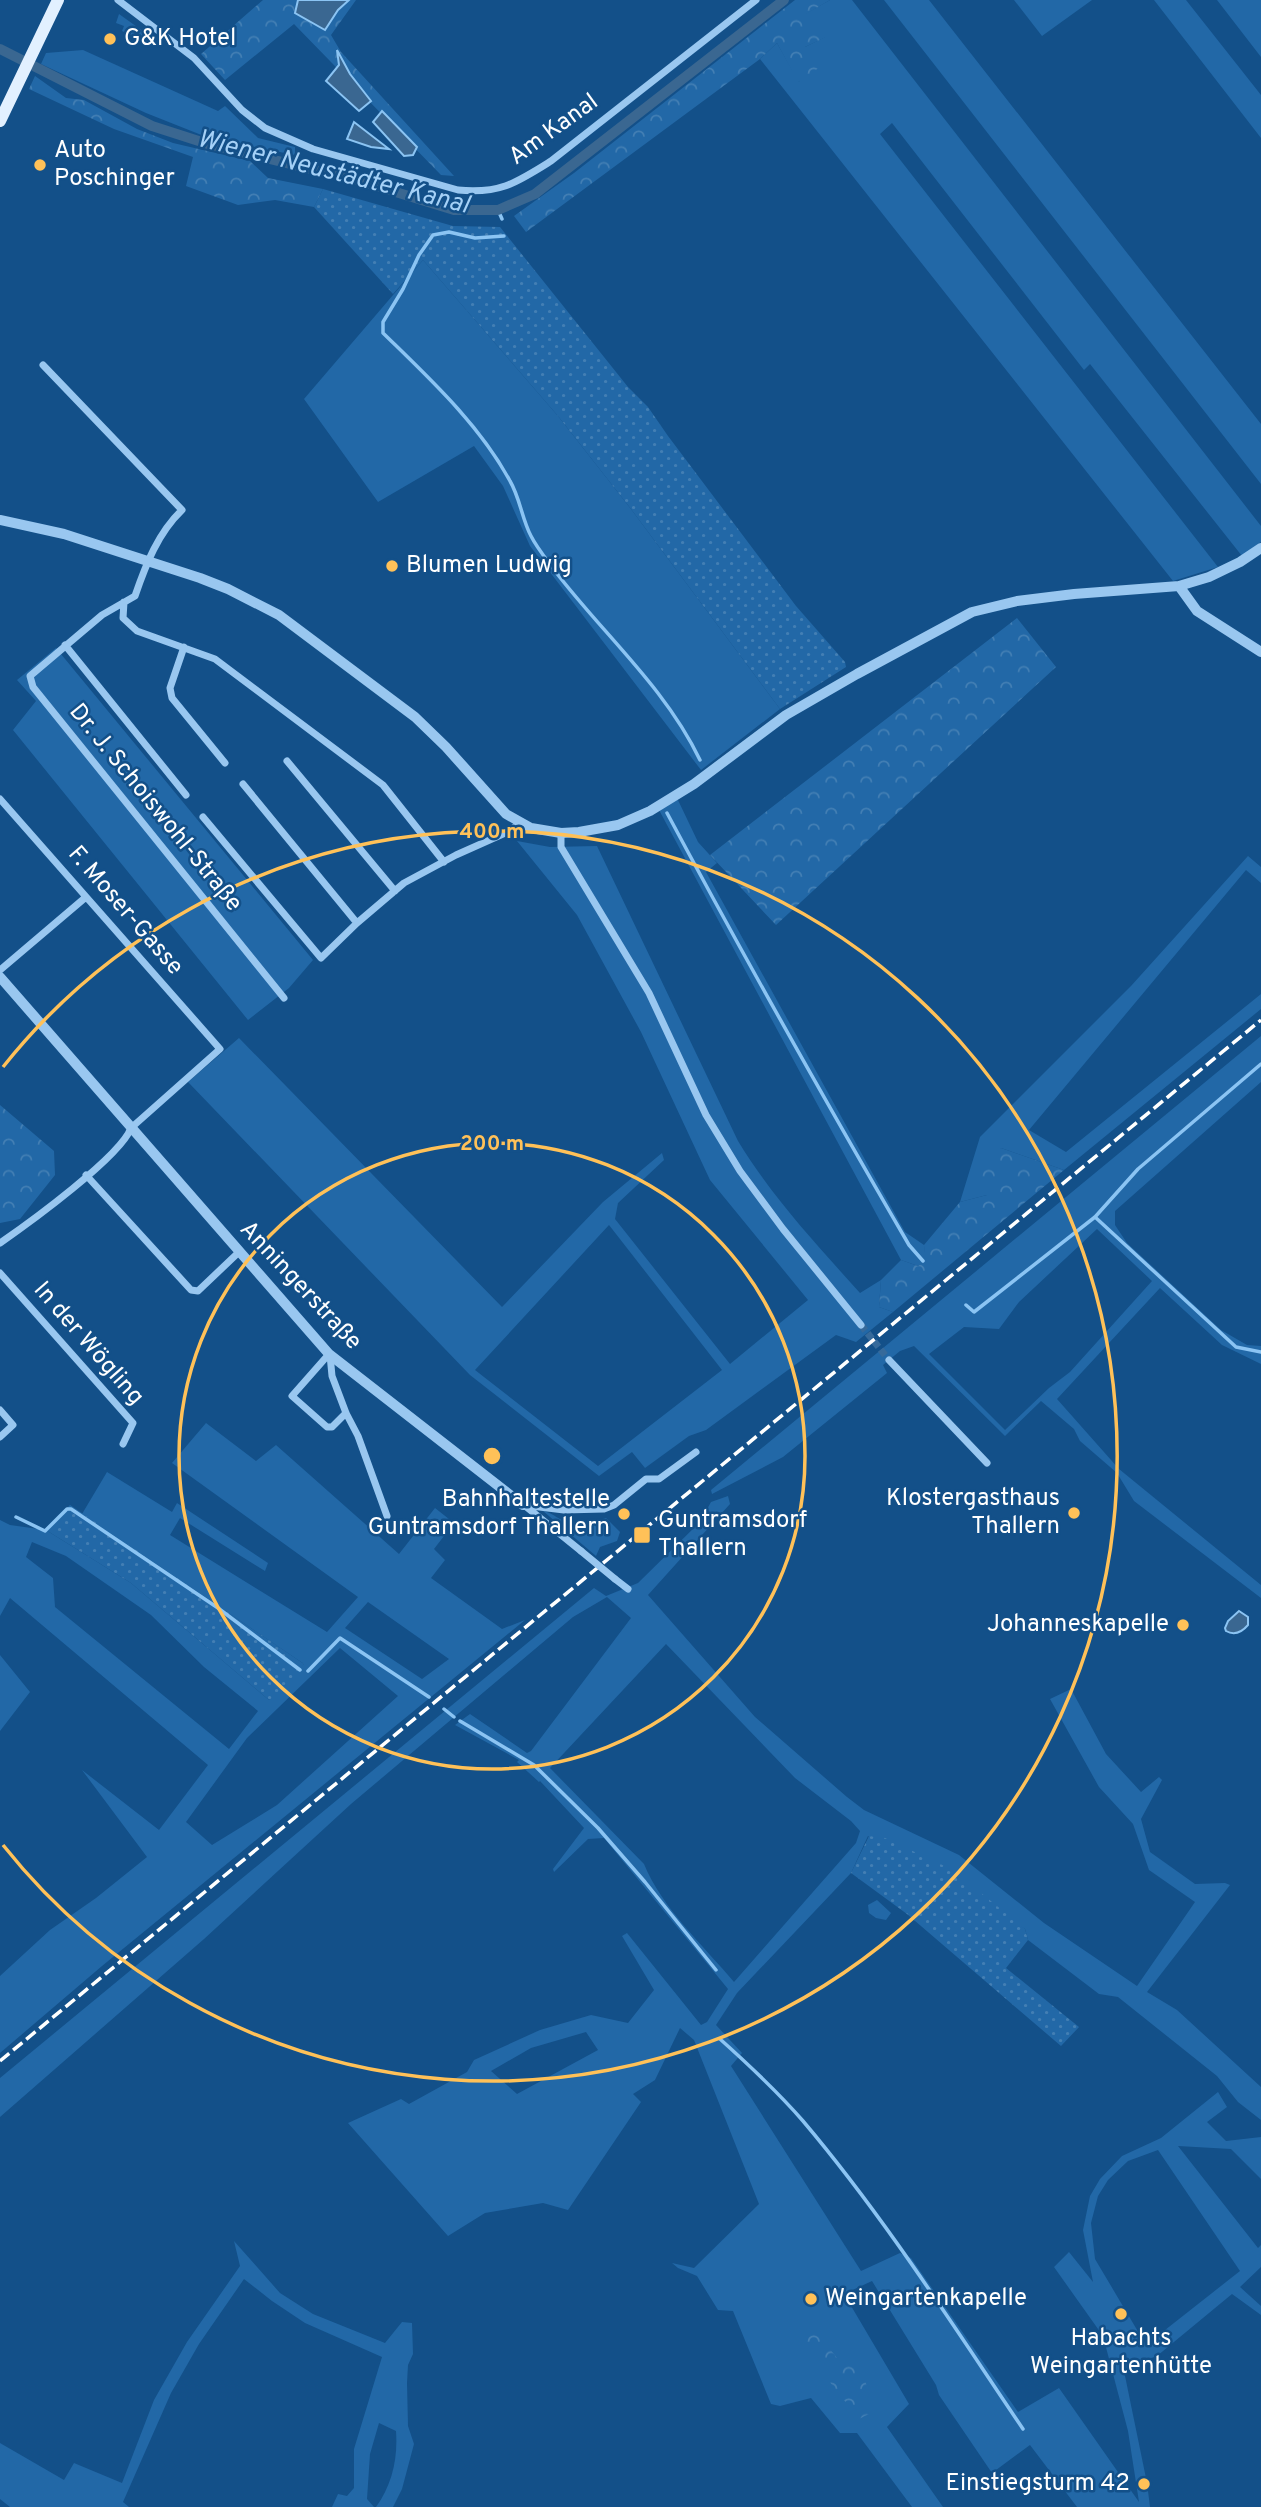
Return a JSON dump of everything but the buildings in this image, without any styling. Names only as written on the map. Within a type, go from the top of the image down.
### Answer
[{"type":"main road","points":[[1,114],[58,0]]},
{"type":"street","name":"Am Kanal","points":[[118,0],[194,58],[242,110],[265,128],[313,149],[458,190],[483,192],[520,180],[551,161],[755,0]]},
{"type":"street","name":"Dr. J. Schoiswohl-Straße","points":[[43,365],[182,510],[169,522],[147,561],[135,596],[102,615],[30,676],[33,687],[284,998]]},
{"type":"street","points":[[0,520],[44,528],[147,561],[228,589],[279,615],[415,717],[446,747],[495,804],[519,823],[544,832],[561,833],[618,825],[650,811],[694,783],[786,715],[972,612],[1017,601],[1063,595],[1179,586],[1209,577],[1261,548]]},
{"type":"street","points":[[1179,586],[1197,611],[1261,652]]},
{"type":"street","points":[[124,602],[123,618],[128,625],[137,631],[215,659],[383,785],[444,862]]},
{"type":"street","name":"Dr. J. Schoiswohl-Straße","points":[[65,645],[186,795]]},
{"type":"street","points":[[184,647],[170,688],[172,698],[225,763]]},
{"type":"street","points":[[287,761],[395,891]]},
{"type":"street","points":[[243,784],[357,923]]},
{"type":"street","name":"F. Moser-Gasse","points":[[0,799],[220,1049],[131,1128]]},
{"type":"street","name":"Dr. J. Schoiswohl-Straße","points":[[203,817],[321,958],[404,883],[510,831],[519,823]]},
{"type":"street","points":[[561,833],[561,847],[649,993],[706,1115],[740,1171],[782,1229],[861,1325]]},
{"type":"street","points":[[0,970],[86,897]]},
{"type":"street","name":"Anningerstraße","points":[[0,977],[330,1354],[628,1589]]},
{"type":"street","points":[[0,1243],[35,1220],[127,1139],[131,1128]]},
{"type":"street","points":[[86,1175],[191,1290],[198,1291],[239,1252]]},
{"type":"street","name":"In der Wögling","points":[[0,1273],[133,1423],[123,1444]]},
{"type":"street","points":[[330,1354],[292,1396],[327,1427],[332,1427],[346,1413]]},
{"type":"street","points":[[330,1354],[332,1376],[346,1413],[359,1436],[387,1516]]},
{"type":"street","points":[[889,1360],[987,1463]]},
{"type":"street","points":[[0,1410],[13,1426],[0,1437]]},
{"type":"street","points":[[523,1505],[564,1510],[604,1509],[646,1479],[659,1479],[696,1452]]},
{"type":"green space","points":[[263,0],[356,0],[331,35],[341,52],[454,176],[441,175],[294,24],[225,80],[201,54]]},
{"type":"green space","points":[[795,0],[830,0],[806,14],[826,37],[805,47],[823,65],[798,82],[777,43],[760,59],[526,232],[514,216],[574,173]]},
{"type":"green space","points":[[830,0],[852,0],[1261,526],[1261,542],[1242,556],[1090,364],[1084,370],[892,123],[880,134],[1218,567],[1173,581],[760,59],[777,43],[799,82],[805,47],[825,37],[805,14]]},
{"type":"green space","points":[[884,0],[929,0],[1261,424],[1261,484]]},
{"type":"green space","points":[[1014,0],[1092,0],[1042,36]]},
{"type":"green space","points":[[1154,0],[1186,0],[1261,95],[1261,138]]},
{"type":"green space","points":[[1217,0],[1261,0],[1261,57]]},
{"type":"green space","points":[[119,14],[154,39],[151,45],[122,31],[124,26],[116,23]]},
{"type":"green space","points":[[83,50],[218,111],[225,106],[258,138],[295,147],[295,155],[209,138],[146,113],[41,64],[46,53]]},
{"type":"green space","points":[[35,76],[66,98],[84,100],[137,129],[173,143],[250,161],[268,178],[323,189],[314,207],[275,200],[238,205],[186,186],[193,157],[114,129],[29,89]]},
{"type":"green space","points":[[323,189],[453,226],[500,227],[628,387],[648,407],[796,606],[845,662],[846,667],[780,709],[558,416],[423,260],[393,294],[314,207]]},
{"type":"green space","points":[[423,260],[558,416],[780,709],[701,770],[530,546],[503,486],[474,446],[378,502],[304,399]]},
{"type":"green space","points":[[1017,618],[1056,667],[776,925],[710,855]]},
{"type":"green space","points":[[56,648],[313,960],[289,988],[248,1020],[13,730],[36,701],[17,680]]},
{"type":"green space","points":[[677,798],[698,842],[717,863],[706,872],[905,1232],[924,1245],[926,1261],[918,1266],[901,1260],[659,810]]},
{"type":"green space","points":[[517,841],[550,847],[597,846],[738,1141],[751,1162],[780,1201],[860,1293],[881,1280],[879,1307],[893,1312],[856,1342],[836,1335],[706,1430],[689,1436],[645,1468],[632,1452],[599,1476],[470,1375],[188,1082],[239,1038],[502,1307],[603,1202],[662,1153],[664,1160],[618,1203],[615,1219],[730,1364],[808,1300],[710,1180],[641,1032],[577,915]],"holes":[[[609,1225],[722,1370],[598,1466],[475,1370]]]},
{"type":"green space","points":[[1248,856],[1261,867],[1261,883],[1246,870],[1029,1130],[1066,1152],[1261,994],[1261,1009],[1064,1170],[1001,1148],[987,1195],[960,1202],[980,1137],[1131,986]]},
{"type":"green space","points":[[1261,1036],[1261,1082],[1115,1211],[1115,1225],[1127,1243],[1221,1330],[1247,1345],[1261,1346],[1261,1364],[1222,1345],[1160,1288],[1057,1399],[1119,1469],[1261,1585],[1261,1598],[1134,1501],[1117,1473],[1080,1441],[1074,1429],[1041,1401],[1005,1436],[914,1346],[900,1351],[883,1365],[887,1373],[783,1457],[712,1494],[711,1490]],"holes":[[[1097,1229],[1152,1281],[1070,1372],[1005,1430],[929,1354],[964,1327],[999,1329],[1019,1302]]]},
{"type":"green space","points":[[0,1105],[54,1151],[55,1175],[20,1219],[0,1223]]},
{"type":"green space","points":[[1001,1148],[1064,1170],[893,1312],[879,1307],[881,1280],[901,1260],[918,1266],[925,1261],[924,1245],[960,1202],[987,1195],[977,1171]]},
{"type":"green space","points":[[206,1423],[256,1461],[276,1445],[399,1554],[435,1508],[454,1523],[434,1549],[445,1560],[431,1578],[502,1629],[525,1620],[102,1966],[0,2053],[0,1976],[50,1930],[147,1857],[82,1770],[159,1830],[208,1765],[10,1598],[0,1616],[0,1520],[10,1525],[46,1530],[131,1583],[269,1700],[304,1664],[82,1514],[107,1472],[172,1512],[177,1503],[268,1563],[265,1571],[180,1518],[170,1535],[327,1632],[358,1597],[172,1463]],"holes":[[[32,1542],[66,1556],[151,1615],[204,1667],[258,1711],[229,1749],[55,1607],[53,1578],[26,1557]],[[368,1602],[449,1659],[422,1679],[345,1628]],[[340,1648],[398,1696],[277,1805],[212,1845],[186,1822],[247,1738]]]},
{"type":"green space","points":[[728,1496],[730,1504],[648,1595],[755,1717],[864,1810],[959,1855],[1044,1923],[1137,1986],[1195,1902],[1149,1870],[1133,1824],[1099,1787],[1050,1699],[1071,1689],[1106,1754],[1141,1792],[1159,1777],[1162,1780],[1141,1819],[1150,1852],[1195,1884],[1230,1885],[1147,1992],[1177,2010],[1261,2087],[1261,2120],[1238,2102],[1217,2076],[1118,1997],[1099,1994],[1028,1940],[1025,1929],[868,1836],[851,1873],[737,1993],[716,2025],[742,2053],[731,2066],[861,2271],[900,2253],[911,2258],[1018,2412],[1059,2388],[1139,2502],[1128,2431],[1103,2336],[1054,2267],[1069,2252],[1093,2282],[1083,2230],[1090,2196],[1100,2179],[1122,2156],[1161,2138],[1218,2092],[1227,2107],[1207,2122],[1226,2141],[1261,2137],[1261,2179],[1231,2149],[1178,2146],[1258,2248],[1261,2245],[1261,2267],[1240,2287],[1261,2306],[1261,2315],[1232,2294],[1157,2356],[1124,2371],[1150,2507],[1077,2507],[1030,2445],[992,2473],[939,2395],[936,2385],[872,2281],[844,2294],[909,2404],[887,2427],[943,2507],[912,2507],[857,2433],[840,2433],[811,2398],[780,2406],[771,2404],[733,2311],[718,2310],[697,2276],[672,2263],[694,2268],[759,2204],[694,2040],[680,2028],[655,2080],[633,2094],[641,2102],[568,2210],[543,2203],[485,2213],[448,2236],[348,2123],[401,2099],[409,2104],[467,2072],[474,2060],[540,2030],[591,2015],[628,2023],[654,1990],[622,1936],[627,1933],[701,2025],[707,2022],[728,1989],[604,1838],[588,1839],[554,1872],[553,1869],[584,1828],[540,1781],[517,1762],[519,1760],[455,1725],[470,1714],[527,1753],[531,1751],[631,1618],[607,1597],[573,1617],[351,1804],[204,1939],[0,2117],[0,2078],[594,1588],[606,1596],[638,1583],[700,1522],[711,1502]],"holes":[[[666,1644],[795,1778],[860,1831],[856,1843],[734,1982],[672,1911],[644,1864],[550,1768]],[[586,2032],[598,2050],[517,2094],[491,2071],[531,2048]],[[1158,2150],[1240,2271],[1146,2345],[1095,2259],[1091,2223],[1098,2196],[1108,2180],[1128,2161]]]},
{"type":"green space","points":[[70,1505],[304,1664],[288,1688],[269,1700],[131,1583],[46,1530]]},
{"type":"green space","points":[[543,1511],[574,1525],[606,1518],[620,1532],[617,1541],[600,1547],[596,1556]]},
{"type":"green space","points":[[0,1655],[30,1692],[0,1731]]},
{"type":"green space","points":[[869,1836],[885,1838],[953,1870],[1025,1929],[1028,1940],[1006,1968],[1079,2027],[1061,2046],[907,1914],[851,1873]]},
{"type":"green space","points":[[877,1900],[891,1913],[886,1920],[869,1913],[868,1905]]},
{"type":"green space","points":[[234,2241],[280,2293],[313,2314],[385,2343],[402,2322],[412,2323],[413,2354],[408,2365],[407,2383],[408,2426],[414,2444],[402,2489],[393,2507],[376,2507],[390,2481],[395,2462],[396,2441],[396,2431],[379,2423],[370,2454],[367,2499],[374,2507],[332,2507],[338,2494],[347,2496],[354,2488],[354,2449],[382,2357],[305,2323],[244,2279],[199,2344],[171,2393],[123,2502],[129,2507],[10,2507],[0,2499],[0,2443],[64,2480],[74,2463],[122,2483],[154,2400],[187,2342],[240,2266]]},
{"type":"green space","points":[[814,2329],[837,2358],[858,2359],[875,2411],[859,2419],[825,2376],[803,2337]]},
{"type":"shaded area","points":[[298,0],[349,0],[338,10],[325,30],[295,13]]},
{"type":"shaded area","points":[[337,50],[350,74],[371,101],[359,111],[326,81],[339,65]]},
{"type":"shaded area","points":[[382,111],[417,147],[413,155],[404,156],[373,122]]},
{"type":"shaded area","points":[[354,122],[389,149],[371,147],[347,139]]},
{"type":"shaded area","points":[[1239,1611],[1248,1617],[1248,1625],[1238,1632],[1226,1631],[1228,1621]]},
{"type":"waterway","name":"Wiener Neustädter Kanal","points":[[0,49],[152,126],[208,144],[360,181],[454,210],[498,210],[535,194],[784,0]]},
{"type":"waterway","points":[[498,210],[502,219]]},
{"type":"waterway","points":[[504,236],[475,238],[449,232],[433,235],[419,255],[383,322],[383,333],[452,402],[484,440],[513,488],[528,529],[539,549],[651,685],[686,734],[700,760]]},
{"type":"waterway","points":[[667,813],[847,1138],[909,1245],[923,1261]]},
{"type":"waterway","points":[[966,1305],[974,1312],[1095,1217],[1138,1169],[1261,1064]]},
{"type":"waterway","points":[[1095,1217],[1236,1347],[1261,1352]]},
{"type":"waterway","points":[[16,1517],[45,1531],[67,1509],[71,1509],[218,1608],[300,1670]]},
{"type":"waterway","points":[[308,1671],[340,1638],[429,1697]]},
{"type":"waterway","points":[[444,1709],[454,1717]]},
{"type":"waterway","points":[[460,1721],[534,1765],[598,1828],[716,1970]]},
{"type":"waterway","points":[[720,2039],[784,2100],[862,2195],[1023,2429]]},
{"type":"tunnel","points":[[861,1325],[889,1360]]},
{"type":"railway","points":[[0,2061],[1261,1020]]},
{"type":"place","name":"G&K Hotel","points":[[110,39]]},
{"type":"place","name":"Auto Poschinger","points":[[40,165]]},
{"type":"place","name":"Blumen Ludwig","points":[[392,566]]},
{"type":"place","name":"Klostergasthaus Thallern","points":[[1074,1513]]},
{"type":"place","name":"Bahnhaltestelle Guntramsdorf Thallern","points":[[624,1514]]},
{"type":"place","name":"Guntramsdorf Thallern","points":[[642,1535]]},
{"type":"place","name":"Johanneskapelle","points":[[1183,1625]]},
{"type":"place","name":"Weingartenkapelle","points":[[811,2299]]},
{"type":"place","name":"Habachts Weingartenhütte","points":[[1121,2314]]},
{"type":"place","name":"Einstiegsturm 42","points":[[1144,2484]]}]
